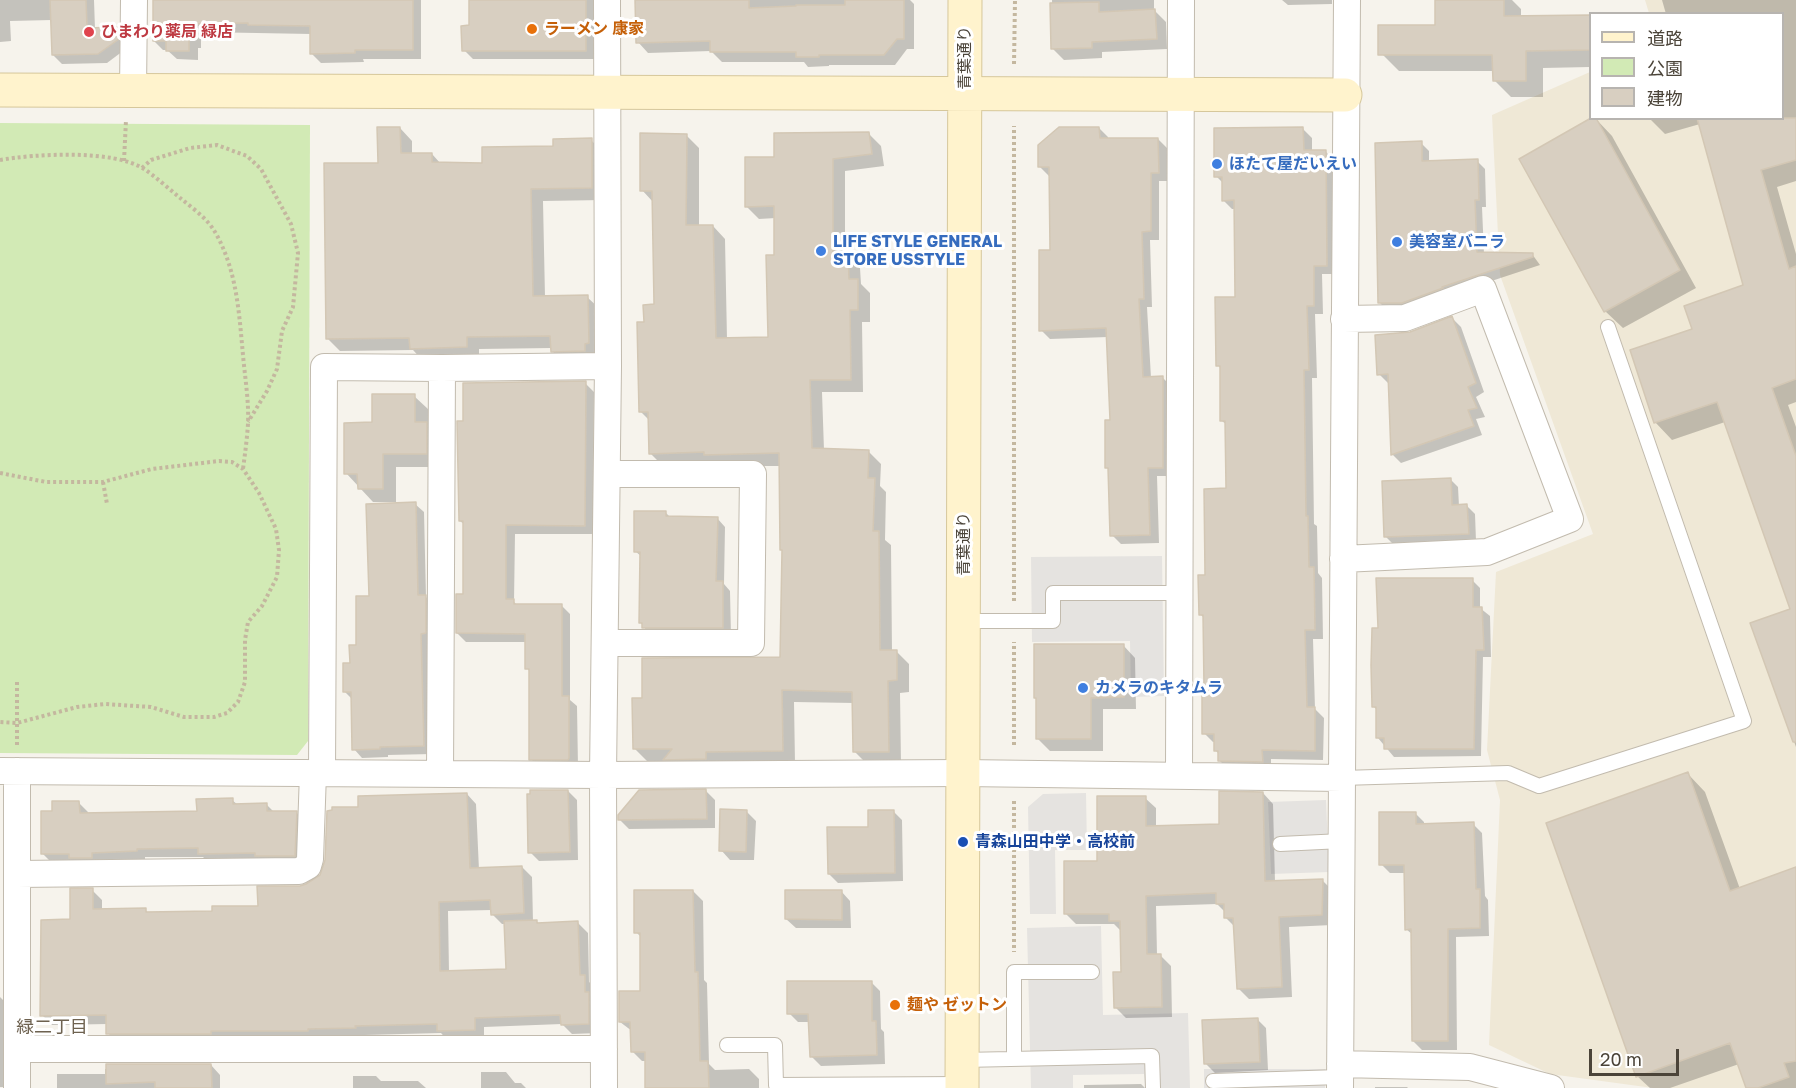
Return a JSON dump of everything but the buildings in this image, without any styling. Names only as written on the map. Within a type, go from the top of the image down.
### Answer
[{"type":"street","points":[[133,91],[134,0]]},
{"type":"street","points":[[604,1088],[603,775],[608,366],[607,0]]},
{"type":"street","name":"青葉通り","points":[[962,1077],[965,0]]},
{"type":"street","points":[[1179,775],[1181,0]]},
{"type":"street","points":[[1347,0],[1340,1076],[1470,1067],[1551,1088]]},
{"type":"street","points":[[0,90],[1346,95]]},
{"type":"street","points":[[1343,559],[1487,552],[1570,519],[1483,290],[1405,318],[1344,319]]},
{"type":"street","points":[[17,874],[299,872],[308,866],[317,773],[324,367],[608,366]]},
{"type":"street","points":[[440,774],[442,368]]},
{"type":"street","points":[[605,643],[751,643],[753,474],[607,474]]},
{"type":"street","points":[[17,1088],[17,874],[8,771],[603,775],[963,773],[1342,778]]},
{"type":"street","points":[[18,1049],[604,1049]]},
{"type":"lane","points":[[1342,778],[1508,773],[1539,786],[1744,721],[1608,327]]},
{"type":"lane","points":[[963,621],[1053,621],[1053,593],[1180,593]]},
{"type":"lane","points":[[1280,844],[1342,841]]},
{"type":"lane","points":[[1014,1059],[1014,972],[1092,972]]},
{"type":"lane","points":[[727,1045],[775,1045],[776,1085],[962,1077],[1014,1059],[1152,1056],[1153,1088]]},
{"type":"lane","points":[[1213,1081],[1340,1076]]},
{"type":"path","points":[[1014,972],[1015,0]]},
{"type":"path","points":[[142,168],[151,160],[190,148],[217,146],[247,156],[261,169],[291,224],[298,253],[293,307],[282,331],[277,369],[248,423]]},
{"type":"path","points":[[0,160],[69,154],[124,161],[142,168],[194,209],[213,229],[224,249],[234,279],[238,308],[248,423],[243,469]]},
{"type":"path","points":[[0,473],[46,482],[104,482],[152,469],[219,461],[232,462],[243,469],[259,493],[276,529],[279,550],[277,577],[262,606],[248,622],[245,640],[245,682],[238,702],[227,713],[214,717],[184,717],[151,707],[105,704],[76,707],[17,723],[0,722]]},
{"type":"path","points":[[104,482],[107,504]]},
{"type":"path","points":[[8,771],[17,723],[17,680]]},
{"type":"shaded area","points":[[1645,0],[1796,0],[1796,1088],[1653,1088],[1550,1074],[1489,1045],[1500,800],[1487,750],[1496,572],[1593,534],[1500,275],[1492,115],[1589,72],[1589,120],[1784,120],[1784,12],[1649,12]]},
{"type":"shaded area","points":[[1162,556],[1164,696],[1131,697],[1130,641],[1032,642],[1031,557]]},
{"type":"shaded area","points":[[1086,793],[1087,850],[1055,850],[1056,914],[1030,914],[1028,807],[1043,794]]},
{"type":"shaded area","points":[[1326,800],[1329,872],[1271,874],[1268,802]]},
{"type":"shaded area","points":[[1101,926],[1103,1015],[1188,1013],[1190,1088],[1145,1088],[1144,1074],[1073,1075],[1073,1088],[1031,1088],[1027,928]]},
{"type":"shaded area","points":[[1204,1069],[1325,1069],[1325,1088],[1204,1088]]},
{"type":"green space","points":[[0,123],[310,125],[308,741],[297,755],[0,753]]},
{"type":"place","name":"ラーメン 康家","points":[[532,29]]},
{"type":"place","name":"ひまわり薬局 緑店","points":[[89,32]]},
{"type":"place","name":"ほたて屋だいえい","points":[[1217,164]]},
{"type":"place","name":"美容室バニラ","points":[[1397,242]]},
{"type":"place","name":"LIFE STYLE GENERAL STORE USSTYLE","points":[[821,251]]},
{"type":"place","name":"カメラのキタムラ","points":[[1083,688]]},
{"type":"place","name":"青森山田中学・高校前","points":[[963,842]]},
{"type":"place","name":"麺や ゼットン","points":[[895,1005]]},
{"type":"district","name":"緑二丁目","points":[[52,1027]]}]
